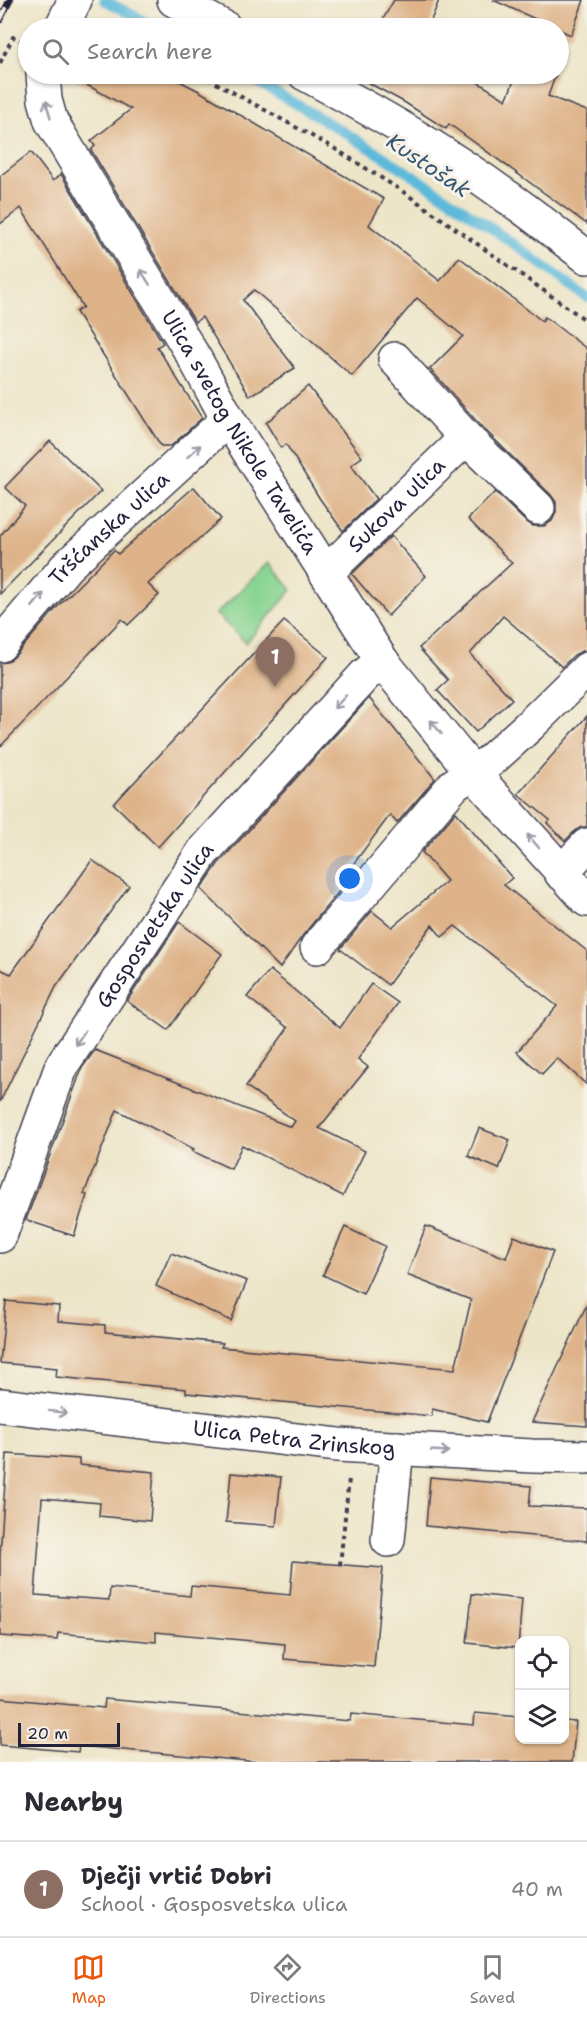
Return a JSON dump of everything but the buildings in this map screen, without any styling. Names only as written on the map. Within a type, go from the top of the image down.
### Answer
[{"type":"street","points":[[66,18],[75,0]]},
{"type":"street","name":"Ulica svetog Nikole Tavelića","points":[[44,84],[51,122],[194,357],[228,418],[382,661],[473,773],[587,900]]},
{"type":"street","points":[[324,84],[381,115],[443,153],[507,196],[587,257]]},
{"type":"street","points":[[395,359],[466,438],[538,508]]},
{"type":"street","name":"Tršćanska ulica","points":[[0,645],[67,566],[228,418]]},
{"type":"street","name":"Sukova ulica","points":[[326,573],[466,438]]},
{"type":"street","name":"Gosposvetska ulica","points":[[0,1236],[62,1065],[203,852],[365,675],[382,661]]},
{"type":"street","points":[[317,947],[454,784],[490,761],[587,669]]},
{"type":"street","points":[[561,873],[587,844]]},
{"type":"street","name":"Ulica Petra Zrinskog","points":[[0,1405],[338,1445],[587,1457]]},
{"type":"street","points":[[388,1540],[397,1448]]},
{"type":"path","points":[[0,63],[13,37],[18,39]]},
{"type":"path","points":[[218,84],[337,150],[402,191],[587,321]]},
{"type":"path","points":[[340,1565],[350,1469]]},
{"type":"green space","points":[[269,563],[292,590],[246,643],[216,614]]},
{"type":"waterway","name":"Kustošak","points":[[104,0],[139,18]]},
{"type":"waterway","name":"Kustošak","points":[[260,84],[419,179],[504,237],[587,298]]},
{"type":"railway","points":[[0,20],[10,0]]},
{"type":"place","name":"Dječji vrtić Dobri","points":[[275,687]]}]
